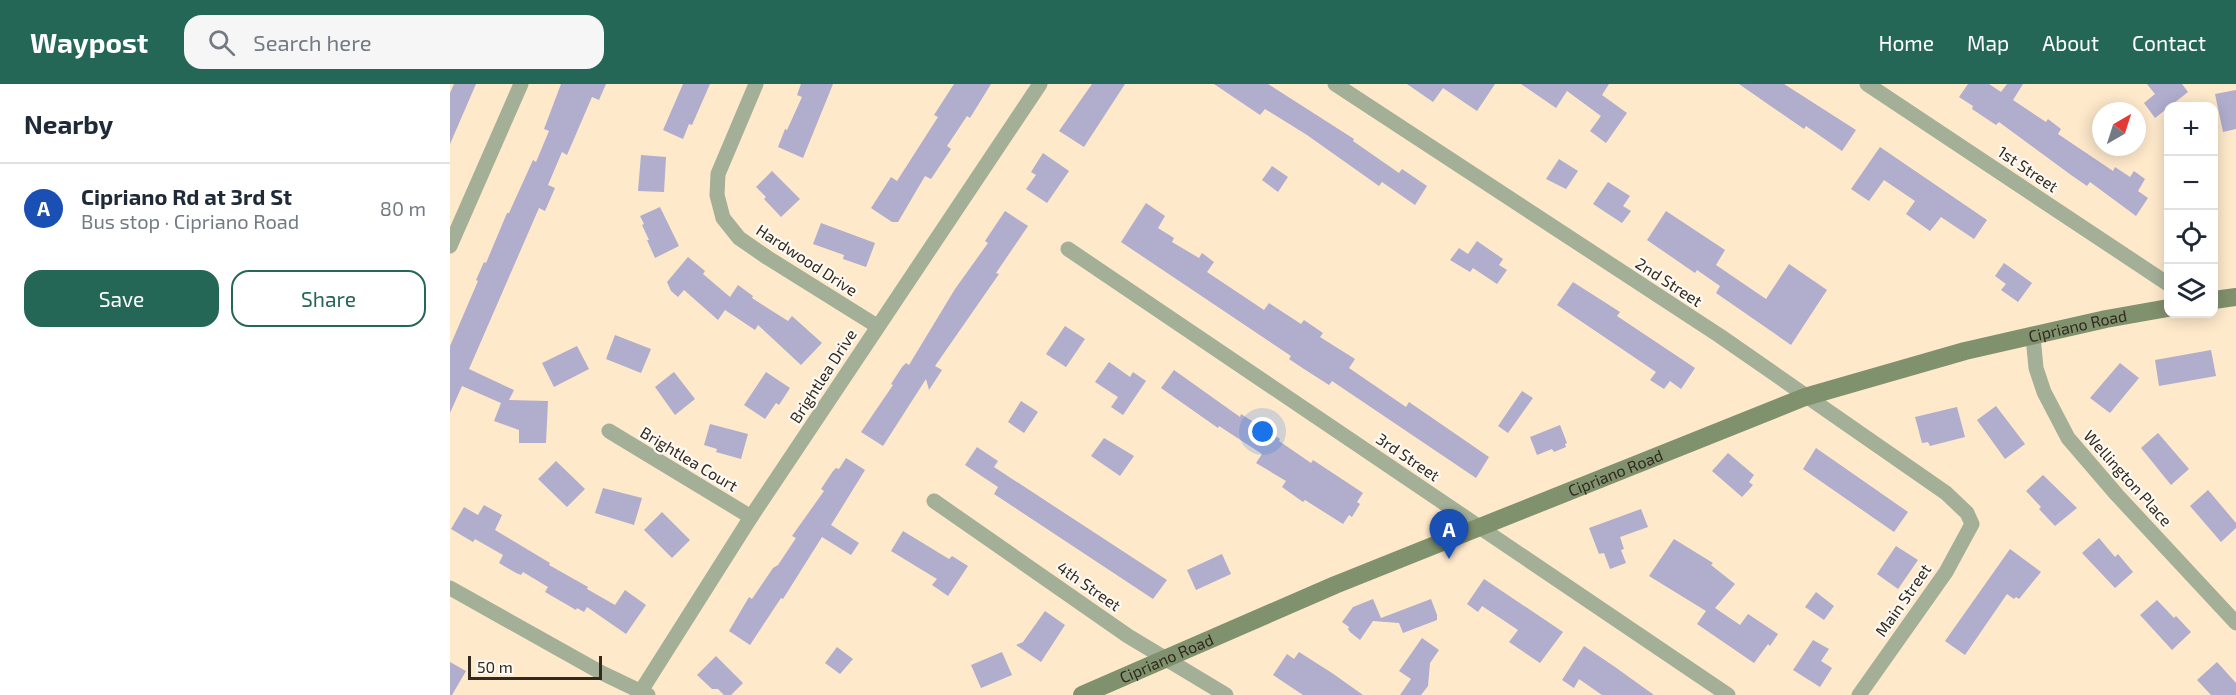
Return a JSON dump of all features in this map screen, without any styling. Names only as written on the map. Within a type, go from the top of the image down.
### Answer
[{"type":"street","points":[[450,246],[521,84]]},
{"type":"street","name":"Hardwood Drive","points":[[756,84],[718,174],[717,195],[723,218],[739,238],[877,326]]},
{"type":"street","name":"Brightlea Drive","points":[[645,693],[751,517],[1040,84]]},
{"type":"street","name":"2nd Street","points":[[1335,84],[1720,336],[1946,493],[1967,513],[1972,524]]},
{"type":"street","name":"1st Street","points":[[1867,84],[2164,281]]},
{"type":"street","name":"3rd Street","points":[[1068,249],[1728,695]]},
{"type":"street","points":[[2218,299],[2236,297]]},
{"type":"street","name":"Cipriano Road","points":[[1082,695],[1166,657],[1479,526],[1805,397],[1955,354],[2164,309]]},
{"type":"street","name":"Wellington Place","points":[[2033,336],[2036,368],[2057,420],[2068,438],[2117,495],[2236,622]]},
{"type":"street","name":"Brightlea Court","points":[[609,431],[751,517]]},
{"type":"street","name":"4th Street","points":[[934,501],[1128,636],[1226,695]]},
{"type":"street","name":"Main Street","points":[[1859,695],[1946,572],[1972,524]]},
{"type":"street","points":[[450,588],[600,672],[645,693]]},
{"type":"building","points":[[454,84],[476,84],[450,144],[450,93]]},
{"type":"building","points":[[561,84],[606,84],[599,100],[592,97],[567,155],[562,152],[548,185],[555,188],[545,211],[539,208],[469,369],[514,390],[509,400],[548,401],[546,443],[519,443],[519,430],[494,421],[501,403],[462,386],[450,413],[450,346],[484,262],[486,263],[533,160],[536,162],[549,131],[544,129]]},
{"type":"building","points":[[683,84],[710,84],[692,125],[689,124],[683,139],[663,130]]},
{"type":"building","points":[[801,84],[833,84],[803,158],[778,147],[802,97],[797,95]]},
{"type":"building","points":[[954,84],[991,84],[970,118],[967,116],[947,146],[951,149],[931,179],[925,176],[898,222],[892,222],[871,208],[891,177],[897,181],[938,117],[934,115]]},
{"type":"building","points":[[1092,84],[1125,84],[1084,147],[1059,131]]},
{"type":"building","points":[[1214,84],[1268,84],[1354,139],[1353,141],[1399,173],[1402,169],[1427,186],[1415,205],[1382,182],[1379,186],[1307,135],[1265,109],[1260,115]]},
{"type":"building","points":[[1407,84],[1495,84],[1477,111],[1443,88],[1433,102]]},
{"type":"building","points":[[1521,84],[1609,84],[1602,95],[1627,113],[1606,143],[1590,131],[1601,116],[1567,91],[1556,108]]},
{"type":"building","points":[[1739,84],[1784,84],[1856,130],[1842,151],[1806,126],[1804,129]]},
{"type":"building","points":[[1968,84],[1989,84],[2001,92],[2007,84],[2023,84],[2013,100],[2046,122],[2048,119],[2061,129],[2058,134],[2113,171],[2115,167],[2130,177],[2134,171],[2145,179],[2138,191],[2148,198],[2136,216],[2090,182],[2087,186],[1999,122],[1996,125],[1972,109],[1973,106],[1959,97]]},
{"type":"building","points":[[2147,84],[2182,84],[2188,92],[2175,102],[2164,102],[2164,111],[2155,118],[2145,102],[2155,94]]},
{"type":"building","points":[[2236,90],[2236,129],[2223,132],[2215,94]]},
{"type":"building","points":[[1880,147],[1987,220],[1974,239],[1941,217],[1930,231],[1906,214],[1915,201],[1884,180],[1869,201],[1851,189]]},
{"type":"building","points":[[1043,153],[1069,171],[1047,203],[1026,189],[1036,175],[1031,172]]},
{"type":"building","points":[[641,155],[666,157],[664,192],[638,191]]},
{"type":"building","points":[[1559,159],[1578,171],[1566,189],[1546,179]]},
{"type":"building","points":[[1272,166],[1288,177],[1278,192],[1262,180]]},
{"type":"building","points":[[772,171],[800,199],[781,217],[756,187]]},
{"type":"building","points":[[1608,182],[1630,196],[1623,206],[1631,211],[1622,223],[1593,204]]},
{"type":"building","points":[[1146,203],[1165,216],[1158,228],[1174,238],[1172,242],[1199,258],[1202,253],[1214,262],[1207,272],[1264,310],[1269,303],[1301,324],[1304,320],[1323,333],[1320,337],[1355,359],[1349,368],[1406,407],[1409,402],[1489,457],[1476,478],[1332,381],[1329,385],[1304,369],[1289,359],[1291,356],[1121,242]]},
{"type":"building","points":[[660,207],[679,246],[655,258],[640,216]]},
{"type":"building","points":[[1005,211],[1028,226],[996,273],[999,274],[935,366],[942,370],[929,390],[926,379],[883,446],[861,432],[893,385],[891,384],[902,367],[906,363],[909,365],[955,289],[988,243],[985,241]]},
{"type":"building","points":[[1666,211],[1725,250],[1716,265],[1766,299],[1789,264],[1827,290],[1791,345],[1716,293],[1720,286],[1697,270],[1695,273],[1647,240]]},
{"type":"building","points":[[821,223],[875,243],[866,267],[843,259],[844,255],[813,244]]},
{"type":"building","points":[[1477,241],[1503,259],[1499,265],[1507,270],[1497,284],[1473,268],[1470,272],[1450,260],[1459,248],[1468,254]]},
{"type":"building","points":[[688,257],[705,271],[703,274],[730,297],[738,285],[753,296],[752,298],[788,321],[792,316],[822,343],[801,365],[758,325],[755,330],[725,310],[718,320],[684,290],[678,297],[671,291],[667,282]]},
{"type":"building","points":[[2004,263],[2032,283],[2018,302],[2001,290],[2006,284],[1995,276]]},
{"type":"building","points":[[1573,282],[1620,312],[1617,316],[1695,368],[1681,389],[1670,381],[1664,389],[1650,380],[1656,372],[1557,305]]},
{"type":"building","points":[[1065,326],[1085,339],[1066,367],[1046,354]]},
{"type":"building","points":[[615,335],[651,349],[641,373],[606,359]]},
{"type":"building","points":[[577,346],[589,369],[554,387],[542,363]]},
{"type":"building","points":[[2211,350],[2216,376],[2159,386],[2155,360]]},
{"type":"building","points":[[1109,362],[1130,377],[1133,372],[1146,381],[1123,415],[1111,407],[1118,397],[1095,382]]},
{"type":"building","points":[[2120,363],[2139,378],[2110,413],[2090,398]]},
{"type":"building","points":[[1174,370],[1240,417],[1241,414],[1280,439],[1279,441],[1311,463],[1313,460],[1363,493],[1357,502],[1360,504],[1352,517],[1349,515],[1343,524],[1305,500],[1303,502],[1282,487],[1286,481],[1256,463],[1262,454],[1219,426],[1218,428],[1161,388]]},
{"type":"building","points":[[674,372],[695,399],[675,415],[655,387]]},
{"type":"building","points":[[766,372],[790,388],[779,405],[776,403],[765,419],[744,405]]},
{"type":"building","points":[[1522,391],[1533,398],[1508,433],[1498,426]]},
{"type":"building","points":[[1021,401],[1038,412],[1024,433],[1008,422]]},
{"type":"building","points":[[1996,406],[2025,444],[2005,459],[1977,420]]},
{"type":"building","points":[[1957,407],[1965,437],[1930,446],[1928,442],[1922,443],[1915,417]]},
{"type":"building","points":[[710,424],[748,434],[741,459],[716,452],[717,449],[704,445]]},
{"type":"building","points":[[1560,425],[1567,443],[1566,447],[1537,455],[1530,437]]},
{"type":"building","points":[[2158,433],[2189,469],[2171,485],[2141,448]]},
{"type":"building","points":[[1104,438],[1134,456],[1120,476],[1091,456]]},
{"type":"building","points":[[977,447],[998,461],[994,467],[1167,580],[1153,599],[994,494],[998,487],[965,465]]},
{"type":"building","points":[[1816,448],[1908,512],[1894,532],[1803,469]]},
{"type":"building","points":[[1728,453],[1754,475],[1749,482],[1753,485],[1742,497],[1712,471]]},
{"type":"building","points":[[846,458],[865,470],[831,525],[859,543],[851,555],[822,537],[783,599],[781,598],[750,645],[729,631],[749,597],[752,599],[773,568],[778,565],[796,538],[792,536],[824,491],[821,489],[833,471],[836,468],[839,469]]},
{"type":"building","points":[[556,461],[585,489],[567,507],[538,479]]},
{"type":"building","points":[[2043,475],[2077,508],[2055,526],[2026,491]]},
{"type":"building","points":[[603,488],[642,498],[634,525],[595,513]]},
{"type":"building","points":[[2208,490],[2236,523],[2236,528],[2221,542],[2190,506]]},
{"type":"building","points":[[484,505],[502,515],[495,530],[588,587],[587,589],[615,605],[625,590],[646,605],[626,634],[587,607],[584,612],[577,608],[576,610],[545,592],[548,587],[523,572],[521,575],[499,563],[503,555],[451,529],[464,507],[478,515]]},
{"type":"building","points":[[1641,509],[1648,527],[1620,537],[1624,549],[1621,550],[1626,563],[1610,569],[1604,553],[1599,554],[1589,528]]},
{"type":"building","points":[[662,512],[690,540],[672,558],[644,530]]},
{"type":"building","points":[[903,531],[949,559],[952,556],[968,566],[948,596],[932,585],[937,579],[891,551]]},
{"type":"building","points":[[2099,538],[2115,557],[2118,554],[2133,572],[2115,588],[2082,553]]},
{"type":"building","points":[[1674,539],[1713,563],[1711,565],[1735,584],[1715,608],[1740,625],[1748,614],[1778,634],[1754,663],[1697,624],[1706,611],[1649,576]]},
{"type":"building","points":[[1896,546],[1918,560],[1898,589],[1877,574]]},
{"type":"building","points":[[2010,549],[2041,572],[2019,599],[2016,597],[2014,599],[2007,594],[1965,655],[1945,641]]},
{"type":"building","points":[[1222,554],[1231,574],[1196,590],[1187,570]]},
{"type":"building","points":[[1484,579],[1563,632],[1540,663],[1509,642],[1518,630],[1482,606],[1478,612],[1467,604]]},
{"type":"building","points":[[1816,592],[1834,606],[1824,620],[1805,607]]},
{"type":"building","points":[[1373,599],[1381,618],[1431,599],[1437,620],[1403,633],[1399,623],[1373,621],[1360,640],[1342,622],[1353,607]]},
{"type":"building","points":[[2157,600],[2191,632],[2172,650],[2140,615]]},
{"type":"building","points":[[1045,611],[1065,625],[1041,662],[1016,645],[1023,642]]},
{"type":"building","points":[[1422,638],[1439,650],[1430,663],[1428,686],[1421,695],[1400,695],[1411,679],[1399,671]]},
{"type":"building","points":[[1813,640],[1829,649],[1821,661],[1832,668],[1820,687],[1793,670]]},
{"type":"building","points":[[1584,646],[1654,695],[1602,695],[1579,679],[1574,688],[1562,680]]},
{"type":"building","points":[[837,647],[853,659],[840,674],[825,663]]},
{"type":"building","points":[[1002,652],[1012,675],[981,688],[971,665]]},
{"type":"building","points":[[1299,652],[1363,695],[1303,695],[1273,675],[1287,654],[1294,659]]},
{"type":"building","points":[[716,656],[743,683],[731,695],[724,695],[718,689],[712,689],[697,675]]},
{"type":"building","points":[[450,662],[466,671],[452,695],[450,695]]},
{"type":"building","points":[[2217,662],[2236,683],[2236,695],[2211,695],[2197,680]]},
{"type":"place","name":"Cipriano Rd at 3rd St","points":[[1449,559]]}]
